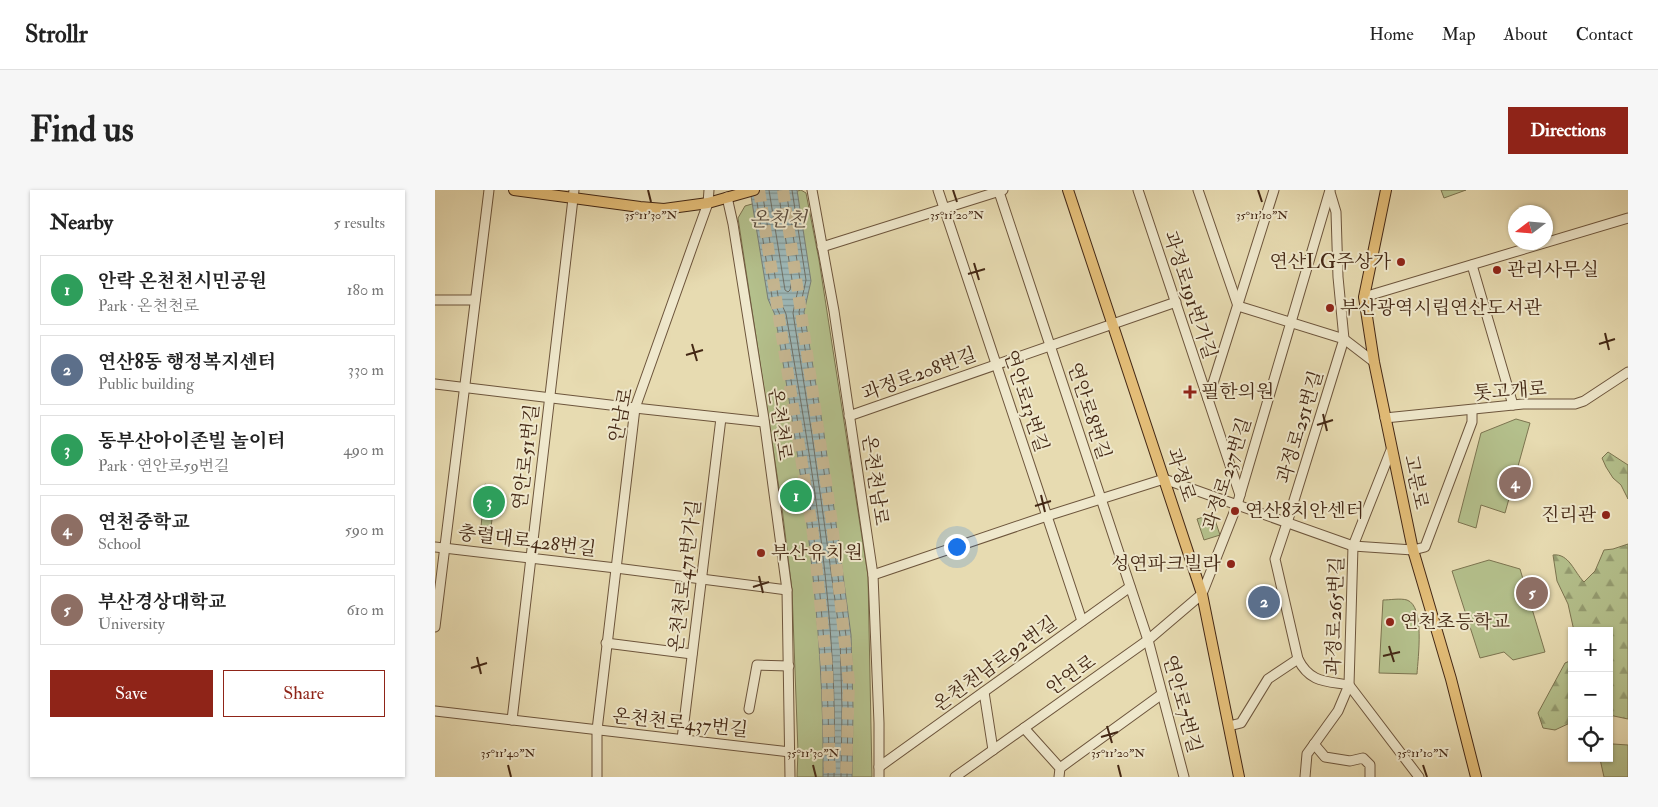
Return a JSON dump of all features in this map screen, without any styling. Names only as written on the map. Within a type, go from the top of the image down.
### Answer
[{"type":"main road","points":[[514,190],[574,194],[664,209],[707,203],[754,190]]},
{"type":"main road","name":"과정로","points":[[1068,190],[1202,594],[1239,777]]},
{"type":"main road","name":"고분로","points":[[1387,190],[1364,297],[1391,450],[1413,550],[1451,679],[1476,777]]},
{"type":"street","points":[[435,627],[489,190]]},
{"type":"street","points":[[707,203],[709,190]]},
{"type":"street","name":"온천천남로","points":[[812,190],[873,575],[879,777]]},
{"type":"street","name":"연안로13번길","points":[[938,190],[1082,621]]},
{"type":"street","name":"과정로191번가길","points":[[1138,190],[1240,495]]},
{"type":"street","points":[[1198,190],[1238,306]]},
{"type":"street","points":[[1208,399],[1274,190]]},
{"type":"street","points":[[822,247],[1001,191]]},
{"type":"street","name":"연안로8번길","points":[[1001,191],[1050,346],[1148,640]]},
{"type":"street","name":"과정로237번길","points":[[1202,594],[1237,505],[1330,191]]},
{"type":"street","name":"과정로251번길","points":[[1298,658],[1275,559],[1344,339],[1339,277],[1337,212],[1330,191]]},
{"type":"street","name":"연안로51번길","points":[[512,720],[574,194]]},
{"type":"street","name":"온천천로","points":[[730,197],[787,590],[790,777]]},
{"type":"street","name":"안남로","points":[[597,777],[597,730],[635,408],[707,203]]},
{"type":"street","points":[[1364,297],[1628,218]]},
{"type":"street","points":[[1472,265],[1513,406]]},
{"type":"street","points":[[435,300],[475,300]]},
{"type":"street","name":"과정로208번길","points":[[849,416],[996,363],[1176,302]]},
{"type":"street","points":[[1238,306],[1344,339],[1374,362]]},
{"type":"street","name":"톳고개로","points":[[1385,418],[1513,406],[1575,404],[1584,402],[1628,372]]},
{"type":"street","points":[[435,384],[764,422]]},
{"type":"street","points":[[873,575],[1101,498],[1164,479],[1353,546],[1413,550],[1425,547],[1472,422],[1472,410]]},
{"type":"street","name":"온천천로471번가길","points":[[682,739],[721,418]]},
{"type":"street","name":"과정로265번길","points":[[1305,777],[1307,754],[1339,711],[1349,685],[1353,546],[1391,450]]},
{"type":"street","name":"충렬대로428번길","points":[[435,547],[787,590]]},
{"type":"street","name":"온천천남로92번길","points":[[879,767],[1130,587]]},
{"type":"street","name":"안연로","points":[[955,777],[1148,640],[1202,594]]},
{"type":"street","name":"연안로7번길","points":[[1148,640],[1184,777]]},
{"type":"street","points":[[606,643],[692,654]]},
{"type":"street","points":[[1229,726],[1241,723],[1268,679],[1298,658],[1308,673],[1317,679],[1349,685],[1419,777]]},
{"type":"street","points":[[749,709],[757,664],[789,666]]},
{"type":"street","points":[[984,692],[993,750]]},
{"type":"street","points":[[1024,728],[1060,773],[1162,694]]},
{"type":"street","name":"온천천로437번길","points":[[435,711],[790,752]]},
{"type":"street","points":[[1314,744],[1325,756],[1349,761],[1363,758],[1370,765],[1370,777]]},
{"type":"green space","points":[[801,190],[806,193],[819,260],[868,576],[872,777],[797,777],[798,752],[792,590],[782,508],[738,218],[745,206]]},
{"type":"green space","points":[[1441,190],[1466,190],[1444,198]]},
{"type":"green space","points":[[1516,419],[1530,423],[1505,513],[1481,505],[1476,528],[1458,522],[1481,433]]},
{"type":"green space","points":[[1608,452],[1628,465],[1628,499],[1621,485],[1613,478],[1602,458]]},
{"type":"green space","points":[[485,484],[496,490],[489,530],[481,527]]},
{"type":"green space","points":[[1213,514],[1220,535],[1204,540],[1197,519]]},
{"type":"green space","points":[[1628,544],[1628,719],[1613,716],[1613,627],[1573,627],[1568,604],[1557,581],[1553,555],[1559,555],[1567,560],[1584,582],[1595,571],[1604,550]]},
{"type":"green space","points":[[1489,560],[1520,569],[1545,652],[1513,660],[1504,652],[1480,658],[1452,571]]},
{"type":"green space","points":[[1383,600],[1407,600],[1413,604],[1419,633],[1417,674],[1379,673]]},
{"type":"green space","points":[[1568,662],[1568,724],[1555,730],[1543,728],[1538,713],[1565,663]]},
{"type":"green space","points":[[1613,744],[1628,745],[1628,777],[1604,777],[1601,762],[1613,762]]},
{"type":"water","name":"온천천","points":[[750,190],[797,190],[811,281],[804,312],[824,434],[851,635],[852,777],[823,777],[823,719],[816,603],[802,488],[775,315],[768,299]]},
{"type":"tunnel","points":[[759,190],[813,534],[827,668],[830,777]]},
{"type":"tunnel","points":[[783,190],[832,523],[849,682],[846,777]]},
{"type":"place","name":"연산LG주상가","points":[[1401,262]]},
{"type":"place","name":"관리사무실","points":[[1497,270]]},
{"type":"place","name":"부산광역시립연산도서관","points":[[1330,308]]},
{"type":"place","name":"필한의원","points":[[1190,392]]},
{"type":"place","name":"연천중학교","points":[[1515,483]]},
{"type":"place","name":"안락 온천천시민공원","points":[[796,496]]},
{"type":"place","name":"동부산아이존빌 놀이터","points":[[489,502]]},
{"type":"place","name":"연산8치안센터","points":[[1235,511]]},
{"type":"place","name":"진리관","points":[[1606,515]]},
{"type":"place","name":"부산유치원","points":[[761,553]]},
{"type":"place","name":"성연파크빌라","points":[[1231,564]]},
{"type":"place","name":"부산경상대학교","points":[[1532,593]]},
{"type":"place","name":"연산8동 행정복지센터","points":[[1264,602]]},
{"type":"place","name":"연천초등학교","points":[[1390,622]]}]
